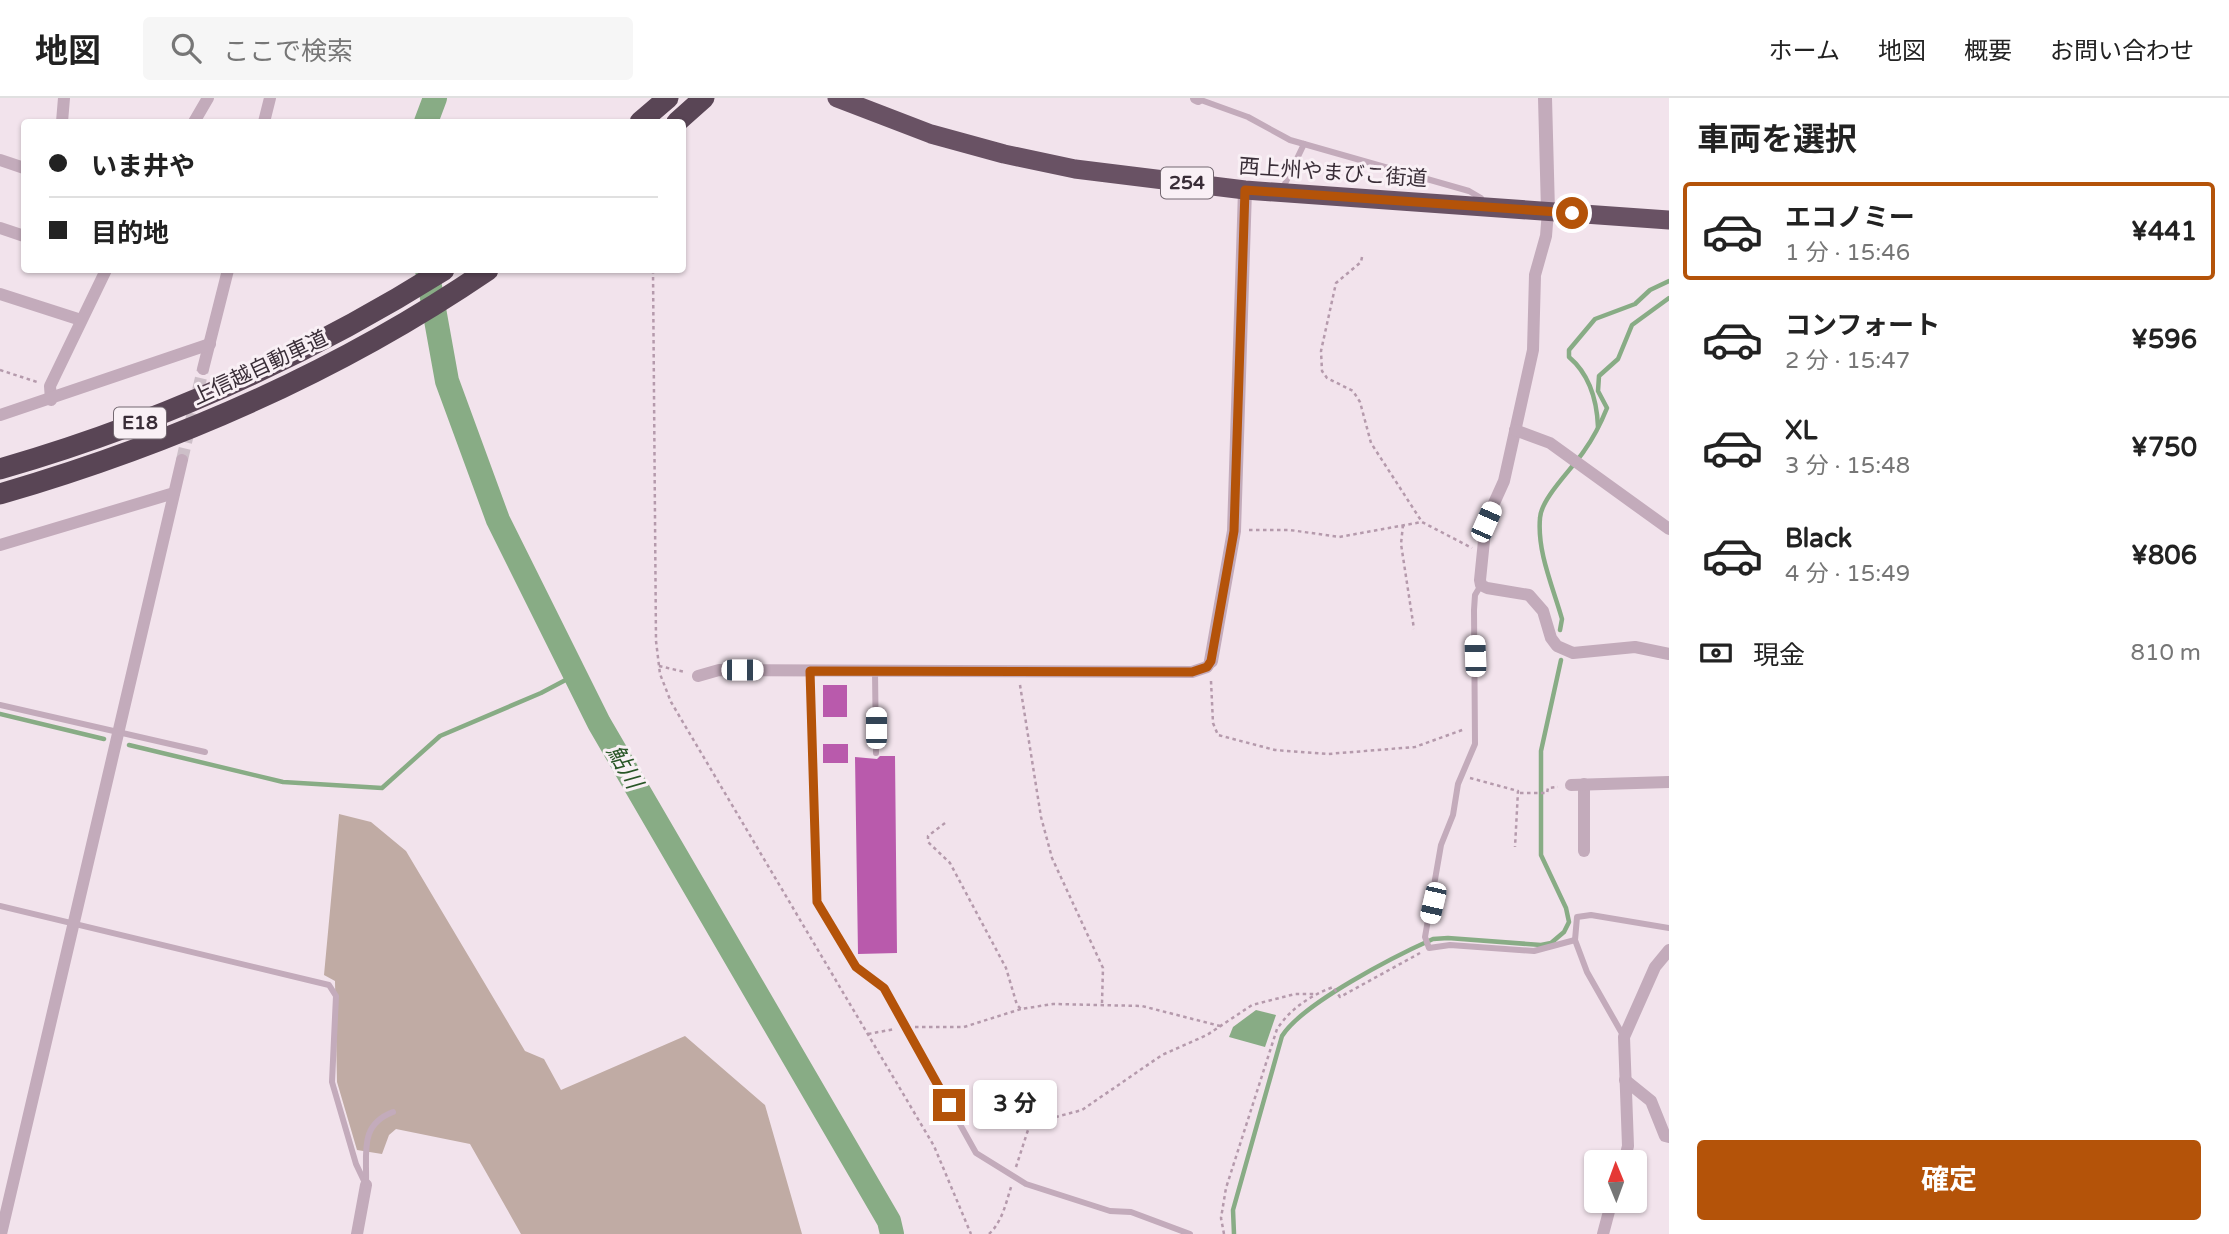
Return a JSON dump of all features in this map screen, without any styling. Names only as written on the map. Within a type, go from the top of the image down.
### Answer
[{"type":"highway","points":[[644,119],[668,98]]},
{"type":"highway","points":[[680,119],[704,98]]},
{"type":"highway","name":"西上州やまびこ街道","points":[[836,98],[931,134],[1004,154],[1075,169],[1245,190],[1669,220]]},
{"type":"highway","name":"上信越自動車道","points":[[0,469],[95,440],[159,416],[276,364],[439,273]]},
{"type":"highway","name":"上信越自動車道","points":[[0,494],[116,457],[276,391],[395,328],[483,273]]},
{"type":"street","points":[[62,119],[64,98]]},
{"type":"street","points":[[196,119],[208,98]]},
{"type":"street","points":[[265,119],[270,98]]},
{"type":"street","points":[[1545,98],[1548,211],[1546,236],[1535,275],[1533,350],[1504,481],[1486,522],[1481,554],[1481,585],[1529,595],[1543,611],[1551,638],[1557,646],[1573,653],[1635,647],[1669,654]]},
{"type":"street","points":[[0,160],[21,167]]},
{"type":"street","points":[[698,676],[719,670],[1192,672],[1209,664],[1234,531],[1245,190]]},
{"type":"street","points":[[0,228],[21,235]]},
{"type":"street","points":[[51,400],[50,386],[104,273]]},
{"type":"street","points":[[203,369],[227,273]]},
{"type":"street","points":[[0,295],[81,320]]},
{"type":"street","points":[[0,415],[51,400],[210,344]]},
{"type":"street","points":[[1515,430],[1550,443],[1669,529]]},
{"type":"street","points":[[2,1234],[182,460]]},
{"type":"street","points":[[0,545],[174,493]]},
{"type":"street","points":[[1584,851],[1577,785],[1669,782]]},
{"type":"street","points":[[1627,1150],[1624,1037],[1655,967],[1669,950]]},
{"type":"street","points":[[1625,1080],[1651,1101],[1665,1136],[1669,1137]]},
{"type":"street","points":[[356,1234],[366,1185]]},
{"type":"street","points":[[1603,1234],[1609,1213]]},
{"type":"lane","points":[[1197,98],[1248,117],[1290,140],[1469,191],[1481,198],[1483,207]]},
{"type":"lane","points":[[1280,192],[1304,144]]},
{"type":"lane","points":[[1481,585],[1475,595],[1474,610],[1475,744],[1463,770],[1453,815],[1441,845],[1425,937],[1428,947],[1450,944],[1534,951],[1575,940]]},
{"type":"lane","points":[[810,671],[815,896],[856,967],[884,988],[976,1153],[1013,1178],[1110,1212],[1131,1212],[1190,1234]]},
{"type":"lane","points":[[875,671],[876,753]]},
{"type":"lane","points":[[0,705],[205,752]]},
{"type":"lane","points":[[0,906],[329,985],[336,996],[332,1082],[356,1164],[366,1185]]},
{"type":"lane","points":[[1624,1037],[1587,972],[1575,940],[1577,917],[1591,915],[1669,928]]},
{"type":"lane","points":[[366,1185],[368,1135],[373,1123],[393,1112]]},
{"type":"path","points":[[1362,257],[1360,262],[1336,283],[1321,352],[1322,371],[1327,378],[1353,391],[1360,402],[1371,443],[1422,522],[1481,554]]},
{"type":"path","points":[[653,273],[656,641],[659,666],[671,702],[934,1146],[971,1234]]},
{"type":"path","points":[[0,370],[50,386]]},
{"type":"path","points":[[1234,531],[1290,530],[1339,537],[1422,522]]},
{"type":"path","points":[[1403,524],[1401,544],[1414,629]]},
{"type":"path","points":[[1209,664],[1213,723],[1218,735],[1276,750],[1328,754],[1407,748],[1463,729],[1476,728]]},
{"type":"path","points":[[659,666],[698,676]]},
{"type":"path","points":[[1016,672],[1023,698],[1041,817],[1052,858],[1103,968],[1102,1004]]},
{"type":"path","points":[[1463,770],[1470,779],[1514,789],[1520,793],[1546,793]]},
{"type":"path","points":[[1515,847],[1520,793]]},
{"type":"path","points":[[945,823],[928,836],[928,842],[947,858],[1006,968],[1017,1005],[1021,1009]]},
{"type":"path","points":[[989,1234],[995,1229],[1004,1210],[1028,1130],[1037,1122],[1082,1110],[1162,1055],[1260,1002],[1295,994],[1316,993],[1333,987],[1340,997],[1428,947]]},
{"type":"path","points":[[1224,1234],[1222,1218],[1226,1188],[1277,1029],[1296,1008],[1316,993]]},
{"type":"path","points":[[868,1034],[905,1028],[964,1027],[1021,1009],[1053,1004],[1158,1008],[1220,1026]]},
{"type":"shaded area","points":[[339,814],[371,822],[406,851],[525,1051],[544,1059],[561,1090],[685,1036],[765,1105],[802,1234],[521,1234],[470,1144],[396,1129],[389,1135],[382,1154],[357,1150],[337,1082],[335,981],[324,975]]},
{"type":"shaded area","points":[[1256,1010],[1276,1015],[1265,1047],[1229,1037],[1233,1027]]},
{"type":"building","points":[[823,685],[847,685],[847,717],[823,717]]},
{"type":"building","points":[[823,744],[848,744],[848,763],[823,763]]},
{"type":"building","points":[[880,756],[895,756],[897,953],[858,954],[855,757],[877,759]]},
{"type":"waterway","name":"鮎川","points":[[427,119],[435,98]]},
{"type":"waterway","name":"鮎川","points":[[428,273],[447,381],[498,520],[599,723],[889,1221],[892,1234]]},
{"type":"waterway","points":[[1598,427],[1591,389],[1582,371],[1569,357],[1569,350],[1595,319],[1635,304],[1650,290],[1669,281]]},
{"type":"waterway","points":[[1560,630],[1562,619],[1541,544],[1542,510],[1551,492],[1588,446],[1605,414],[1607,408],[1598,391],[1599,376],[1618,359],[1632,325],[1669,298]]},
{"type":"waterway","points":[[1234,1234],[1233,1210],[1282,1036],[1293,1023],[1329,995],[1433,939],[1541,945],[1551,943],[1564,932],[1569,922],[1566,908],[1541,855],[1541,751],[1561,660]]},
{"type":"waterway","points":[[129,745],[283,782],[382,788],[440,736],[541,693],[575,675]]},
{"type":"waterway","points":[[0,714],[104,739]]},
{"type":"tunnel","points":[[182,460],[203,369]]},
{"type":"route","points":[[949,1105],[884,988],[856,967],[815,896],[810,671],[1201,671],[1211,661],[1234,531],[1245,190],[1572,213]]}]
